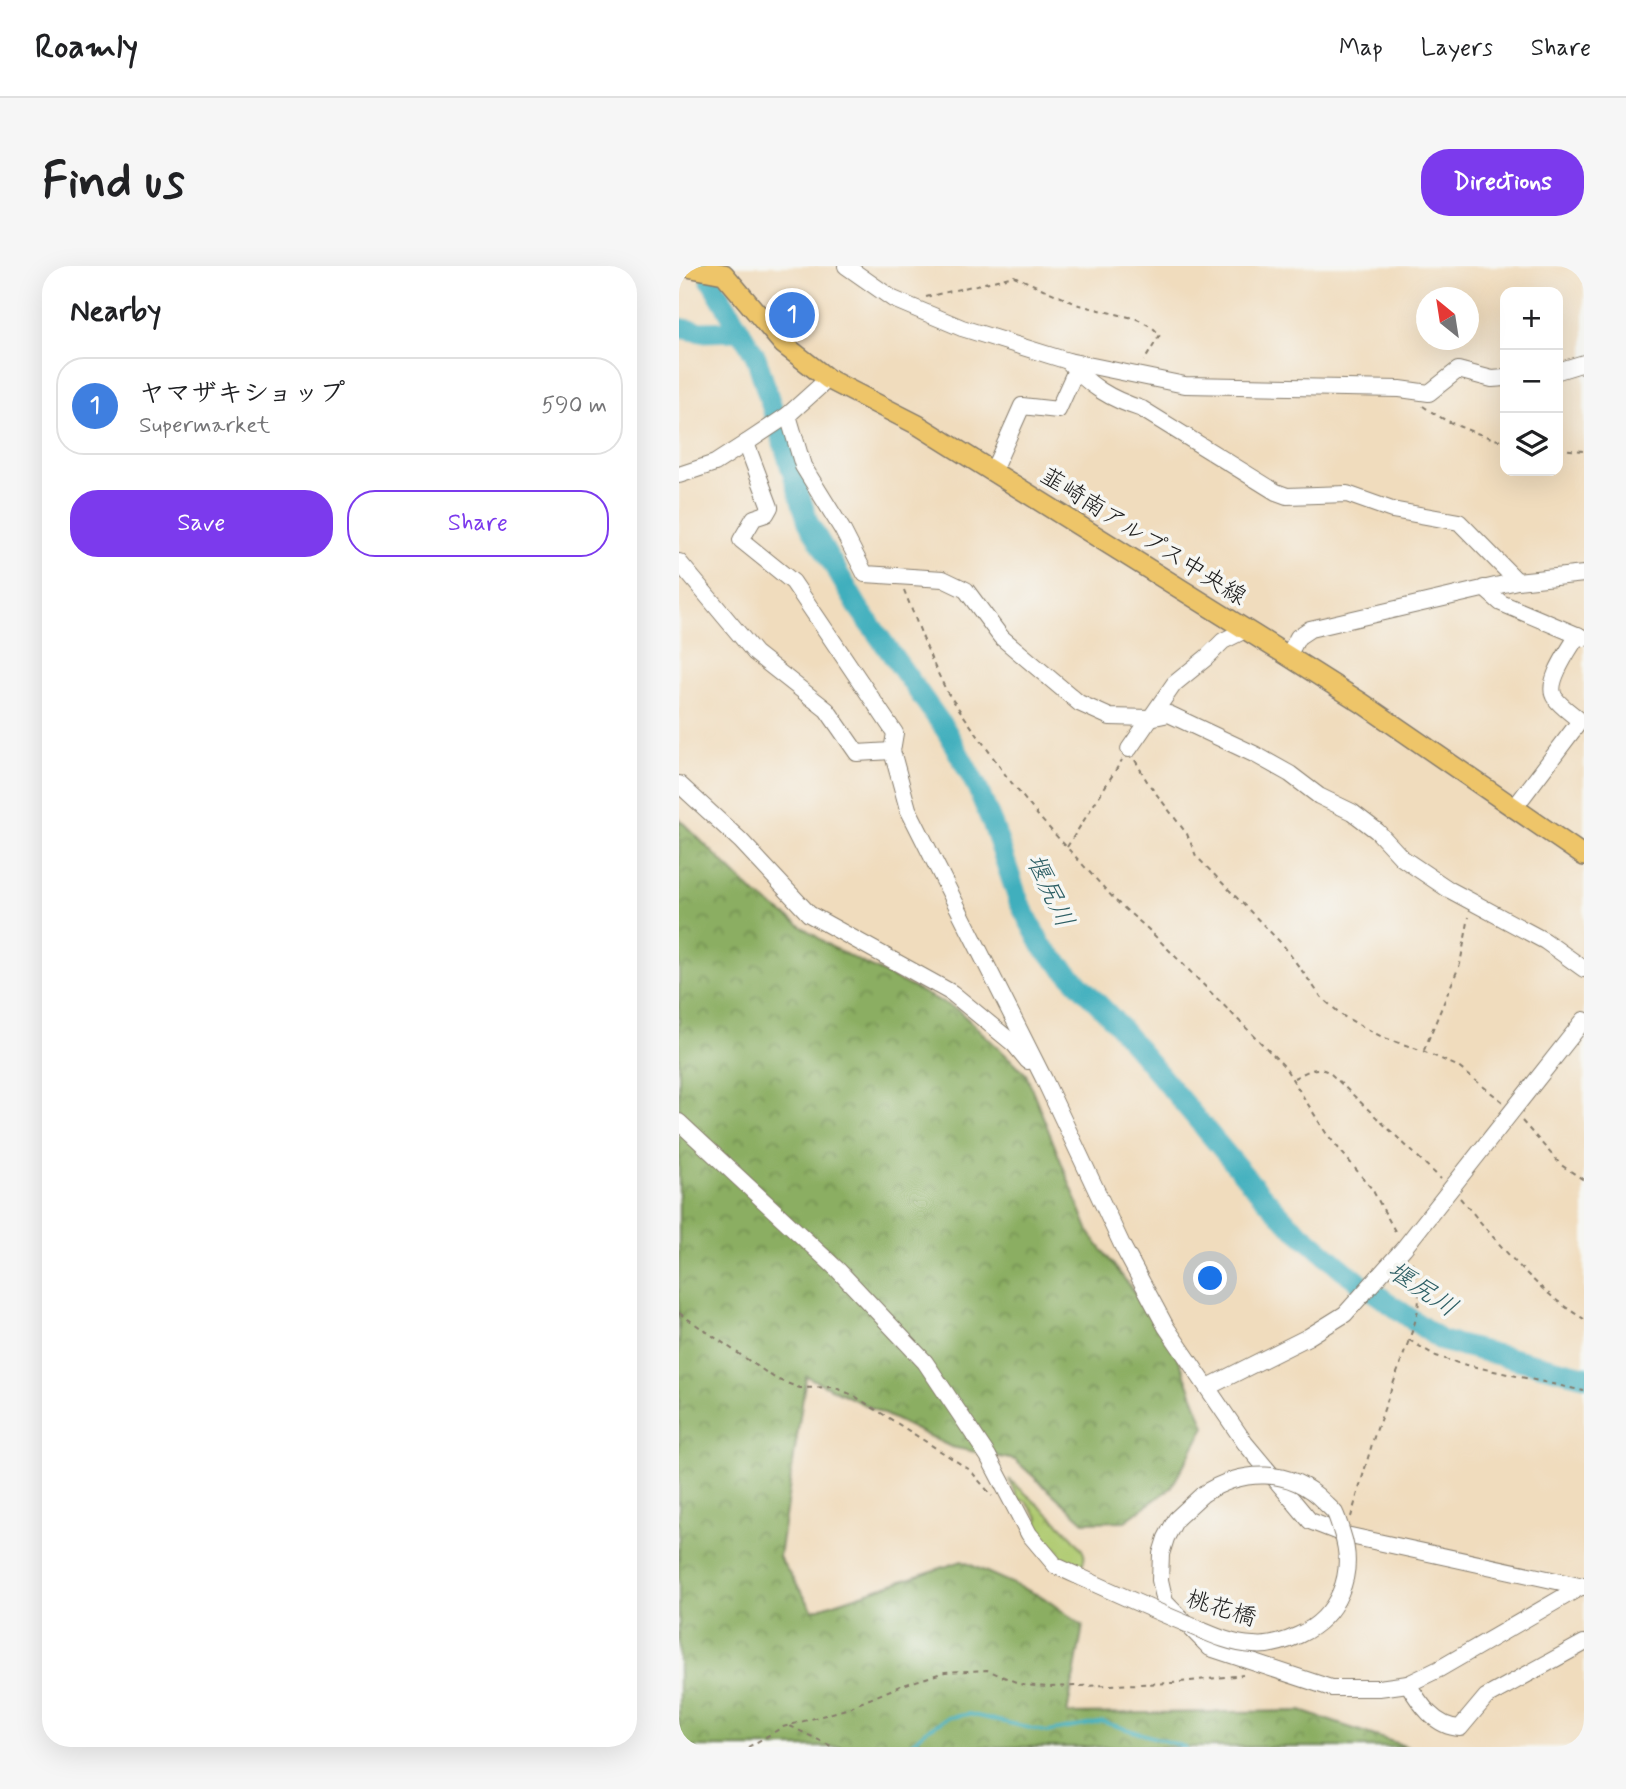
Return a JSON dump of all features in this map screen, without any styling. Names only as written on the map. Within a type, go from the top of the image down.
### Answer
[{"type":"main road","name":"韮崎南アルプス中央線","points":[[688,267],[723,271],[783,344],[828,379],[918,425],[1288,656],[1584,856]]},
{"type":"street","points":[[846,266],[893,299],[962,328],[1072,365],[1185,385],[1400,389],[1429,393],[1458,370],[1492,379],[1500,378]]},
{"type":"street","points":[[1563,369],[1584,363]]},
{"type":"street","points":[[993,471],[1022,406],[1058,410],[1072,365]]},
{"type":"street","points":[[1072,365],[1100,392],[1142,409],[1276,492],[1287,496],[1347,494],[1392,510],[1459,522],[1517,581]]},
{"type":"street","points":[[679,475],[715,463],[765,431],[788,415],[828,379]]},
{"type":"street","points":[[788,415],[803,466],[842,529],[865,574],[943,579],[966,590],[1001,637],[1079,703],[1110,717],[1150,718],[1169,715],[1256,755],[1290,774],[1319,796],[1352,812],[1377,831],[1402,858],[1448,889],[1545,941],[1584,969]]},
{"type":"street","points":[[746,443],[770,507],[766,513],[754,518],[741,540],[793,582],[895,733],[892,751],[908,809],[1044,1079],[1129,1259],[1166,1327],[1245,1443],[1310,1521],[1346,1535],[1584,1586]]},
{"type":"street","points":[[679,562],[755,653],[827,710],[857,752],[892,751]]},
{"type":"street","points":[[1288,656],[1298,637],[1310,629],[1517,581],[1584,574]]},
{"type":"street","points":[[1484,588],[1501,603],[1581,637],[1554,677],[1552,687],[1554,697],[1580,722],[1514,807]]},
{"type":"street","points":[[1129,749],[1174,684],[1223,640],[1245,630]]},
{"type":"street","points":[[679,785],[741,841],[809,914],[952,993],[1014,1044],[1044,1079]]},
{"type":"street","points":[[1208,1387],[1308,1338],[1345,1314],[1404,1248],[1584,1020]]},
{"type":"street","name":"桃花橋","points":[[679,1122],[838,1270],[925,1362],[988,1456],[1030,1534],[1056,1566],[1145,1607],[1223,1639],[1253,1646],[1281,1643],[1312,1629],[1325,1617],[1341,1595],[1347,1569],[1346,1545],[1335,1514],[1315,1493],[1290,1479],[1261,1474],[1237,1478],[1203,1494],[1177,1519],[1166,1538],[1161,1554],[1160,1580],[1165,1602],[1210,1647],[1331,1688],[1378,1688],[1408,1684],[1584,1586]]},
{"type":"street","points":[[1408,1684],[1430,1715],[1450,1728],[1460,1728],[1486,1697],[1584,1643]]},
{"type":"path","points":[[926,297],[1014,276],[1079,305],[1137,319],[1160,335],[1135,375]]},
{"type":"path","points":[[1400,389],[1435,415],[1500,442]]},
{"type":"path","points":[[1563,449],[1584,451]]},
{"type":"path","points":[[899,576],[932,662],[947,692],[1007,777],[1066,848],[1116,901],[1148,929],[1284,1066],[1326,1133],[1372,1189],[1411,1262],[1418,1285],[1419,1311],[1374,1437],[1346,1535]]},
{"type":"path","points":[[1066,848],[1129,749],[1148,783],[1187,834],[1196,856],[1283,945],[1322,998],[1343,1016],[1382,1037],[1457,1066],[1514,1110],[1561,1166],[1584,1180]]},
{"type":"path","points":[[1423,1051],[1460,964],[1471,900]]},
{"type":"path","points":[[679,1314],[776,1379],[800,1388],[833,1387],[853,1395],[970,1470],[995,1500]]},
{"type":"path","points":[[1409,1340],[1436,1356],[1458,1363],[1584,1391]]},
{"type":"path","points":[[748,1747],[783,1727],[846,1709],[900,1686],[945,1672],[987,1670],[1023,1685],[1048,1687],[1172,1683],[1250,1674]]},
{"type":"path","points":[[790,1726],[833,1747]]},
{"type":"green space","points":[[679,819],[755,894],[833,948],[958,1010],[1026,1074],[1090,1234],[1172,1341],[1205,1427],[1171,1488],[1125,1521],[1084,1522],[1015,1460],[951,1447],[806,1376],[779,1557],[813,1610],[962,1561],[1043,1597],[1083,1626],[1067,1714],[1301,1711],[1408,1747],[679,1747]]},
{"type":"green space","points":[[1009,1479],[1062,1526],[1080,1546],[1084,1556],[1080,1569],[1056,1566],[1029,1534],[1039,1518],[1026,1501],[1019,1500]]},
{"type":"waterway","name":"堰尻川","points":[[709,266],[711,281],[756,357],[808,522],[858,607],[947,732],[977,787],[1019,902],[1042,946],[1111,1017],[1286,1221],[1347,1273],[1442,1341],[1584,1376]]},
{"type":"waterway","points":[[679,328],[701,332],[740,331]]},
{"type":"waterway","points":[[907,1747],[925,1731],[947,1718],[969,1714],[1047,1732],[1103,1722],[1185,1747]]},
{"type":"place","name":"ヤマザキショップ","points":[[792,315]]}]
